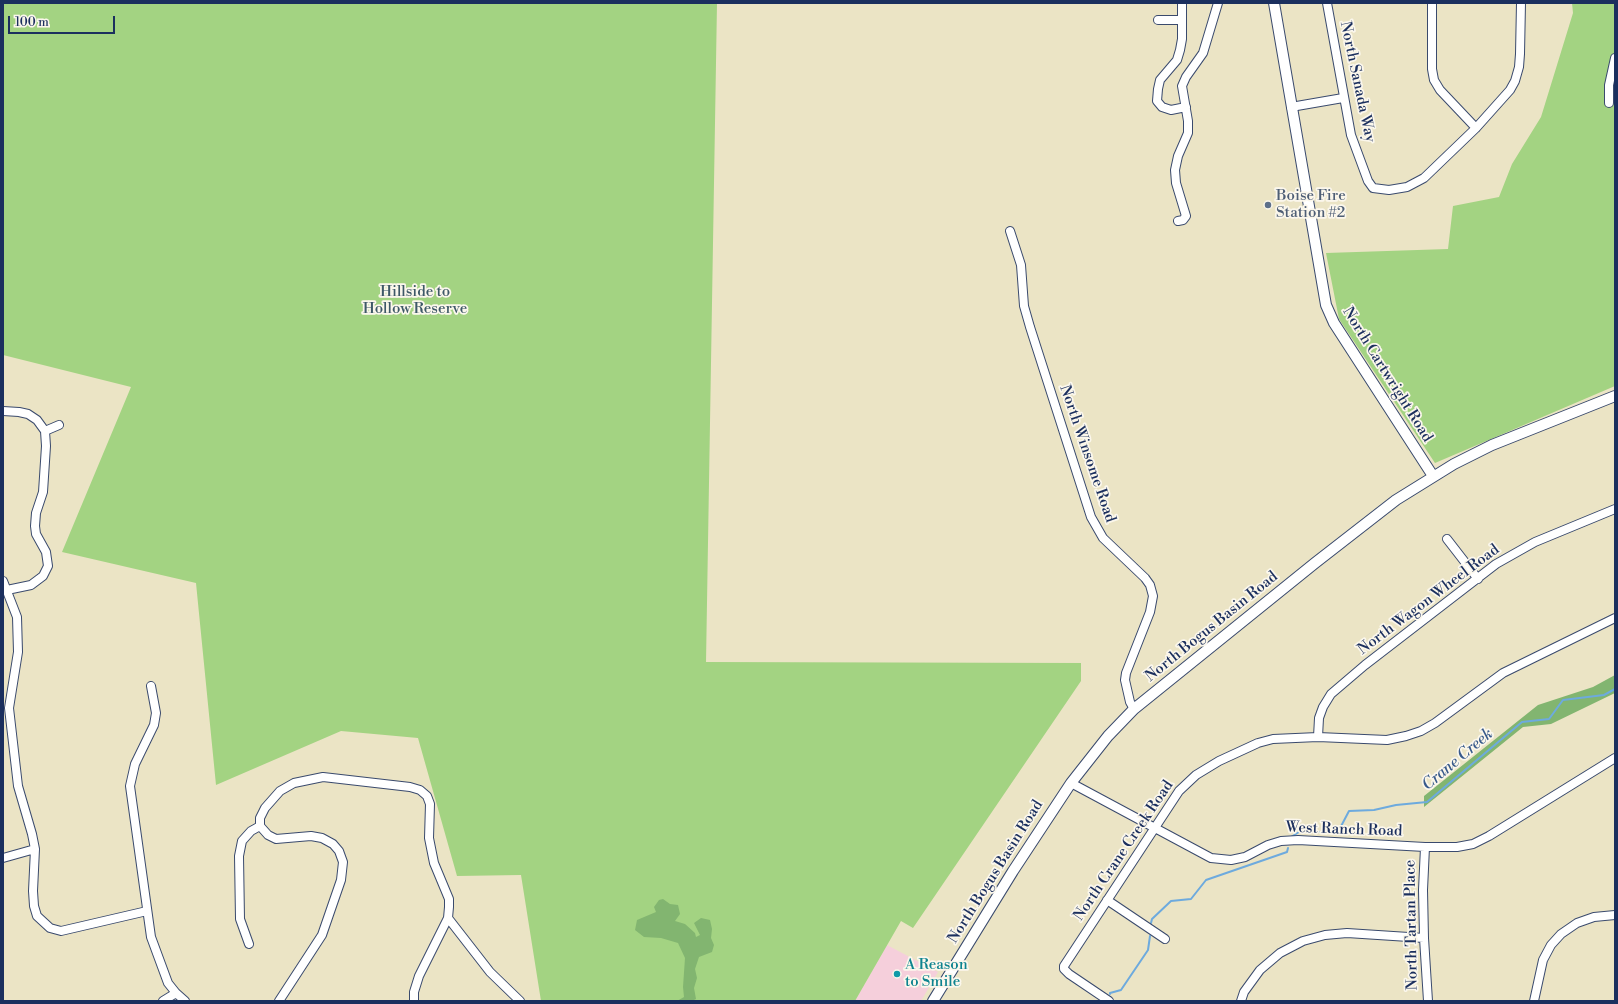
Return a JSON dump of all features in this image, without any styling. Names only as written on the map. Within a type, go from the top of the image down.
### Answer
[{"type":"street","points":[[1182,3],[1182,39],[1180,50],[1177,60],[1160,80],[1157,101],[1162,107],[1171,110],[1186,107]]},
{"type":"street","points":[[1178,221],[1183,220],[1186,216],[1176,183],[1175,170],[1178,156],[1188,133],[1186,107],[1182,86],[1186,77],[1204,53],[1218,3]]},
{"type":"street","name":"North Cartwright Road","points":[[1274,3],[1326,305],[1334,323],[1433,476]]},
{"type":"street","name":"North Sanada Way","points":[[1327,3],[1343,98],[1351,135],[1368,181],[1373,188],[1389,190],[1407,187],[1416,183],[1424,178],[1476,128]]},
{"type":"street","points":[[1432,3],[1432,69],[1434,80],[1440,90],[1476,128],[1510,90],[1515,81],[1520,54],[1521,3]]},
{"type":"street","points":[[1158,20],[1182,20]]},
{"type":"street","points":[[1609,103],[1609,85],[1615,58]]},
{"type":"street","points":[[1291,107],[1343,98]]},
{"type":"street","name":"North Winsome Road","points":[[1010,231],[1021,265],[1024,306],[1091,516],[1103,538],[1145,578],[1150,585],[1153,596],[1150,612],[1126,673],[1125,680],[1130,702],[1134,709]]},
{"type":"street","name":"North Bogus Basin Road","points":[[933,1001],[1070,783],[1108,736],[1134,709],[1321,558],[1396,500],[1433,476],[1492,445],[1615,396]]},
{"type":"street","points":[[3,411],[28,414],[37,420],[45,431],[46,446],[42,492],[36,513],[35,526],[36,534],[46,552],[48,566],[44,576],[31,585],[7,590]]},
{"type":"street","points":[[45,431],[58,425]]},
{"type":"street","name":"North Wagon Wheel Road","points":[[1318,737],[1319,718],[1323,707],[1331,694],[1365,665],[1496,564],[1535,542],[1615,509]]},
{"type":"street","points":[[1447,539],[1478,579]]},
{"type":"street","points":[[3,581],[16,615],[18,652],[9,708],[18,786],[35,849],[33,891],[34,906],[38,916],[50,928],[61,931],[73,930],[147,911]]},
{"type":"street","name":"North Crane Creek Road","points":[[1109,1001],[1068,974],[1064,969],[1066,961],[1179,792],[1196,775],[1219,761],[1258,742],[1273,739],[1318,737],[1387,740],[1421,731],[1435,723],[1503,673],[1615,618]]},
{"type":"street","points":[[151,686],[156,713],[154,725],[135,764],[130,786],[151,937],[168,982],[176,993],[185,1001]]},
{"type":"street","name":"West Ranch Road","points":[[1070,783],[1211,858],[1231,860],[1245,857],[1275,843],[1298,840],[1424,847],[1457,847],[1473,844],[1489,836],[1615,758]]},
{"type":"street","points":[[279,1001],[322,935],[342,880],[343,862],[339,851],[333,844],[322,838],[311,836],[276,839],[268,835],[260,826],[260,818],[272,798],[280,791],[294,783],[311,778],[322,777],[410,787],[420,790],[427,796],[430,804],[429,838],[434,863],[449,899],[448,918],[419,976],[414,992],[414,1001]]},
{"type":"street","points":[[249,944],[240,919],[239,856],[242,841],[251,831],[260,826]]},
{"type":"street","name":"North Tartan Place","points":[[1424,847],[1422,890],[1428,1001]]},
{"type":"street","points":[[3,858],[35,849]]},
{"type":"street","points":[[1107,900],[1165,939]]},
{"type":"street","points":[[1534,1001],[1543,960],[1551,945],[1561,934],[1577,923],[1594,916],[1615,915]]},
{"type":"street","points":[[448,918],[490,972],[520,1001]]},
{"type":"street","points":[[1241,1001],[1244,992],[1260,970],[1280,953],[1303,941],[1325,935],[1347,933],[1424,938]]},
{"type":"street","points":[[163,1001],[176,993]]},
{"type":"shaded area","points":[[887,945],[938,972],[921,1001],[855,1001]]},
{"type":"green space","name":"Hillside to Hollow Reserve","points":[[3,3],[717,3],[706,662],[1081,663],[1081,681],[913,928],[901,921],[855,1001],[541,1001],[521,875],[457,876],[418,738],[341,731],[216,785],[196,583],[62,552],[131,387],[3,355]]},
{"type":"green space","points":[[1572,3],[1615,3],[1615,386],[1435,463],[1339,319],[1326,253],[1448,249],[1453,206],[1499,197],[1512,164],[1541,117],[1573,13]]},
{"type":"green space","points":[[1615,675],[1615,693],[1551,724],[1523,727],[1424,807],[1424,796],[1538,705],[1593,687]]},
{"type":"green space","points":[[663,899],[670,904],[678,905],[680,914],[675,921],[685,924],[695,933],[696,937],[700,935],[694,923],[701,918],[710,920],[712,929],[711,938],[714,945],[712,952],[699,957],[695,969],[697,978],[694,988],[696,999],[692,1001],[677,1001],[684,997],[683,987],[685,958],[678,943],[661,938],[644,937],[635,930],[637,920],[656,912],[654,907],[659,900]]},
{"type":"waterway","name":"Crane Creek","points":[[1291,837],[1299,832],[1338,832],[1349,811],[1374,810],[1396,805],[1427,802],[1522,722],[1549,719],[1563,700],[1604,695],[1615,689]]},
{"type":"waterway","name":"Crane Creek","points":[[1151,923],[1152,919],[1171,901],[1191,899],[1206,880],[1287,852],[1288,848]]},
{"type":"waterway","name":"Crane Creek","points":[[1110,994],[1121,990],[1148,950],[1150,936]]},
{"type":"place","name":"Boise Fire Station #2","points":[[1268,205]]},
{"type":"place","name":"A Reason to Smile","points":[[897,974]]}]
